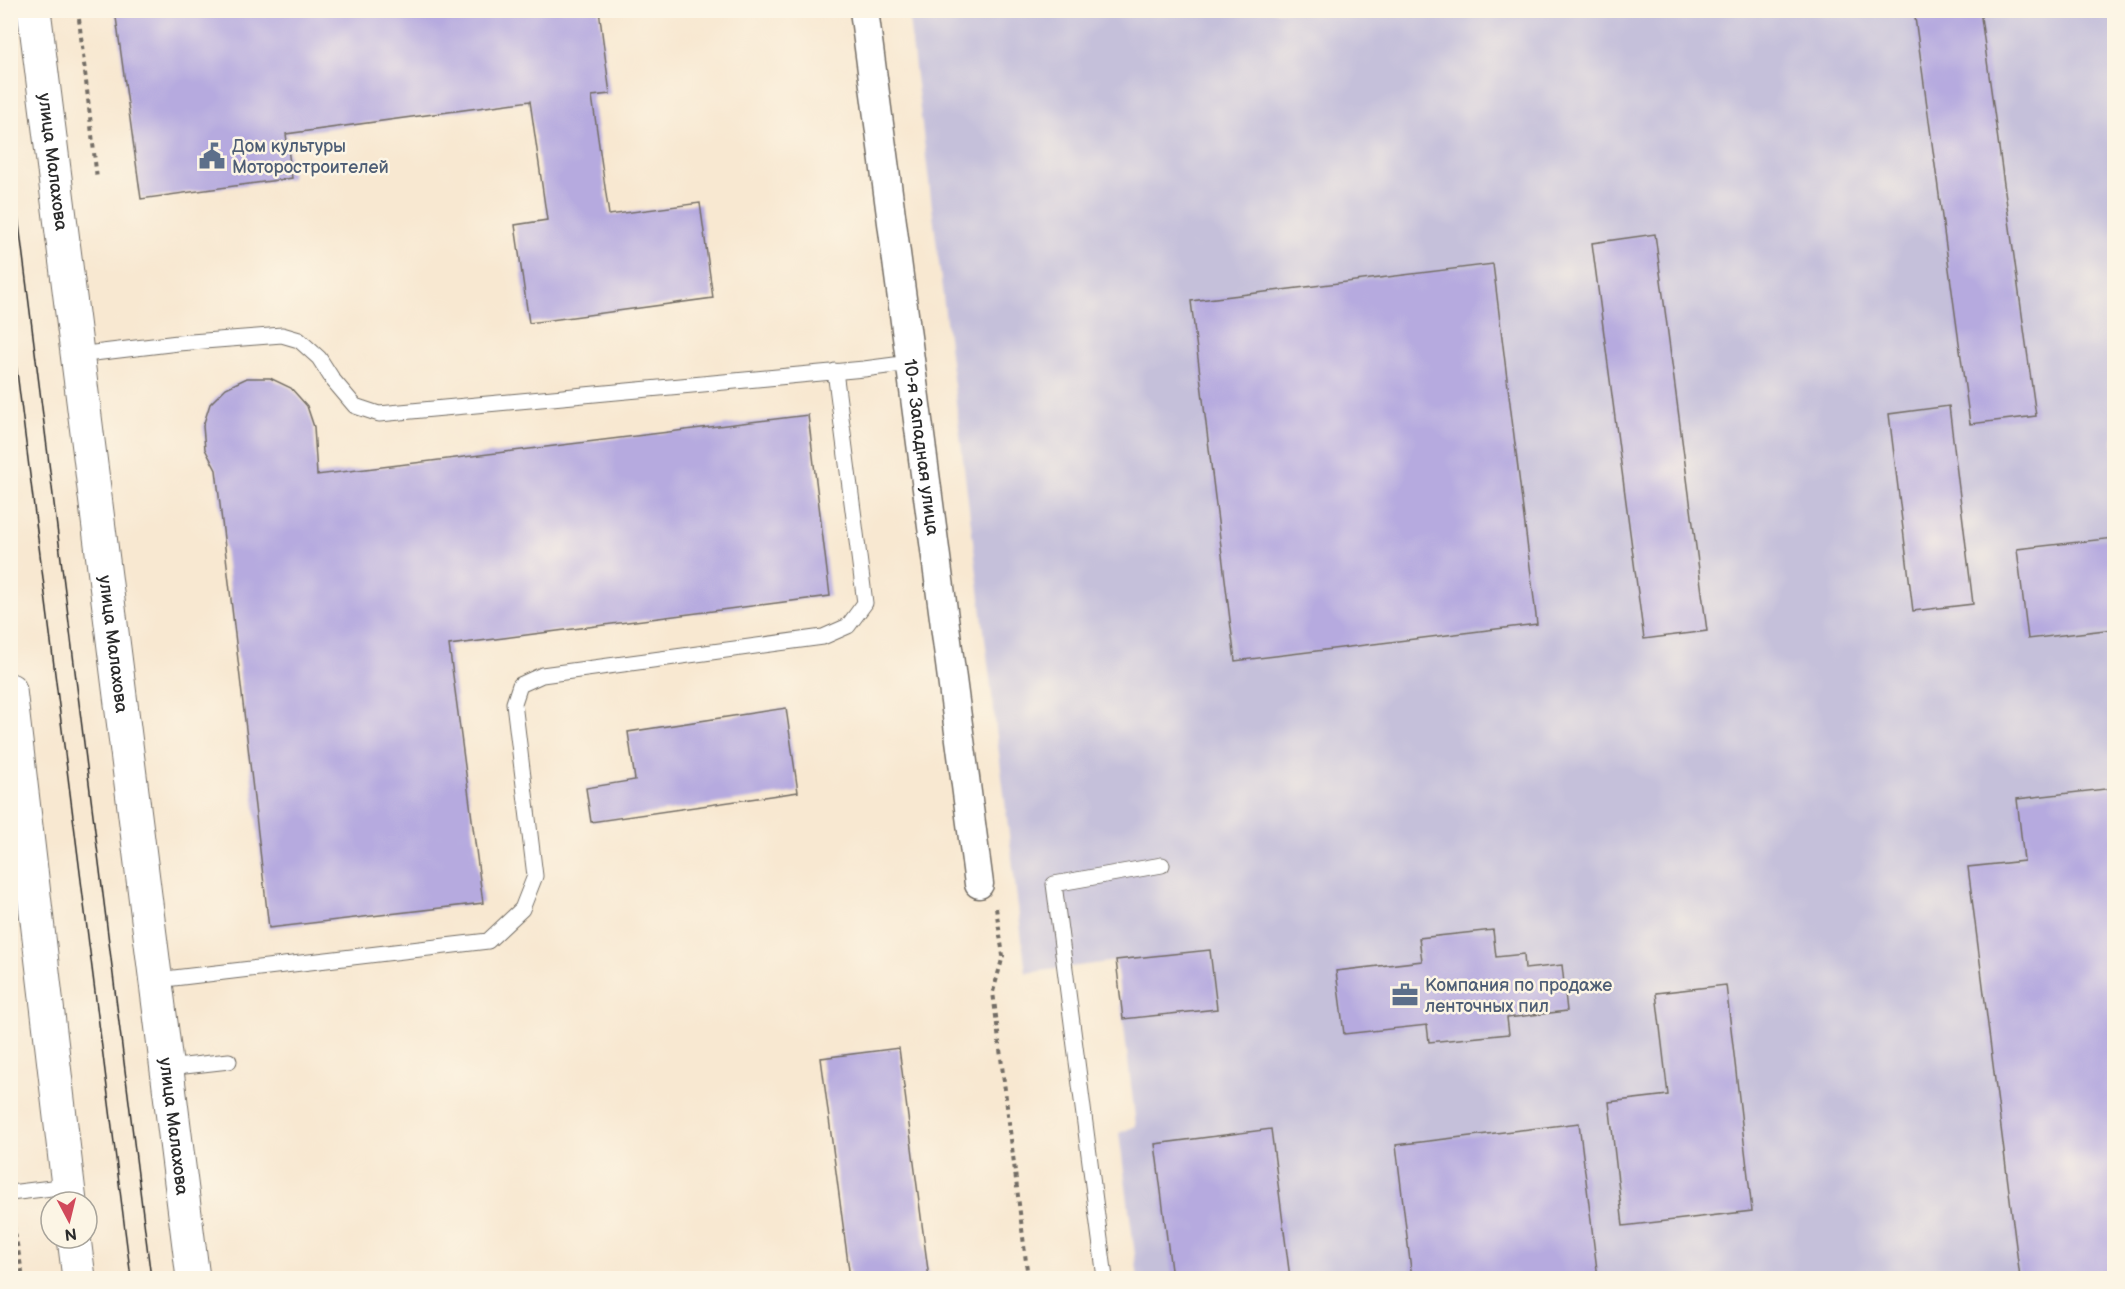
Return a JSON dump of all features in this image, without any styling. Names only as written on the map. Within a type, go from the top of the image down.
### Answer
[{"type":"main road","name":"улица Малахова","points":[[34,10],[193,1278]]},
{"type":"main road","points":[[10,690],[69,1190]]},
{"type":"main road","points":[[76,1250],[79,1278]]},
{"type":"street","name":"10-я Западная улица","points":[[864,10],[979,884]]},
{"type":"lane","points":[[77,355],[178,343],[282,335],[299,340],[319,358],[333,380],[355,406],[379,414],[910,363]]},
{"type":"lane","points":[[157,980],[488,941],[522,909],[534,876],[514,703],[520,685],[542,675],[823,637],[848,626],[865,603],[835,371]]},
{"type":"lane","points":[[1105,1278],[1054,884],[1162,865]]},
{"type":"lane","points":[[167,1068],[229,1060]]},
{"type":"lane","points":[[10,1193],[39,1193]]},
{"type":"path","points":[[78,10],[97,179]]},
{"type":"path","points":[[979,884],[995,901],[1003,956],[993,992],[1028,1278]]},
{"type":"path","points":[[10,1209],[22,1278]]},
{"type":"shaded area","points":[[908,11],[2114,11],[2114,1278],[1138,1278],[1119,1133],[1136,1126],[1116,961],[1026,973]]},
{"type":"building","name":"Дом культуры Моторостроителей","points":[[115,10],[599,10],[610,94],[592,96],[609,215],[700,203],[713,298],[529,323],[515,225],[547,220],[530,101],[286,134],[292,178],[141,199]]},
{"type":"building","points":[[1914,10],[1980,10],[2036,416],[1970,424]]},
{"type":"building","points":[[1655,234],[1707,631],[1644,639],[1592,243]]},
{"type":"building","points":[[1493,264],[1537,624],[1235,661],[1191,301]]},
{"type":"building","points":[[247,378],[270,378],[291,388],[307,406],[314,427],[317,475],[808,415],[830,596],[449,645],[483,903],[269,928],[216,470],[205,449],[203,426],[210,404],[226,388]]},
{"type":"building","points":[[1949,406],[1973,604],[1913,611],[1889,414]]},
{"type":"building","points":[[2114,538],[2114,629],[2028,639],[2017,549]]},
{"type":"building","points":[[786,708],[798,792],[591,822],[586,788],[635,780],[628,732]]},
{"type":"building","points":[[2114,788],[2114,1278],[2020,1278],[1968,867],[2024,861],[2017,799]]},
{"type":"building","points":[[1493,930],[1496,957],[1524,954],[1525,969],[1562,965],[1567,1011],[1507,1018],[1509,1034],[1429,1042],[1427,1025],[1344,1034],[1336,971],[1422,961],[1419,938]]},
{"type":"building","points":[[1210,950],[1217,1009],[1123,1019],[1116,960]]},
{"type":"building","points":[[1726,985],[1752,1211],[1623,1226],[1609,1102],[1668,1095],[1656,993]]},
{"type":"building","points":[[899,1048],[929,1278],[850,1278],[821,1058]]},
{"type":"building","points":[[1579,1123],[1598,1278],[1412,1278],[1396,1145]]},
{"type":"building","points":[[1271,1129],[1290,1278],[1172,1278],[1155,1144]]},
{"type":"tram line","points":[[10,152],[151,1278]]},
{"type":"tram line","points":[[10,316],[131,1278]]},
{"type":"place","name":"Дом культуры Моторостроителей","points":[[212,156]]},
{"type":"place","name":"Компания по продаже ленточных пил","points":[[1405,995]]}]
